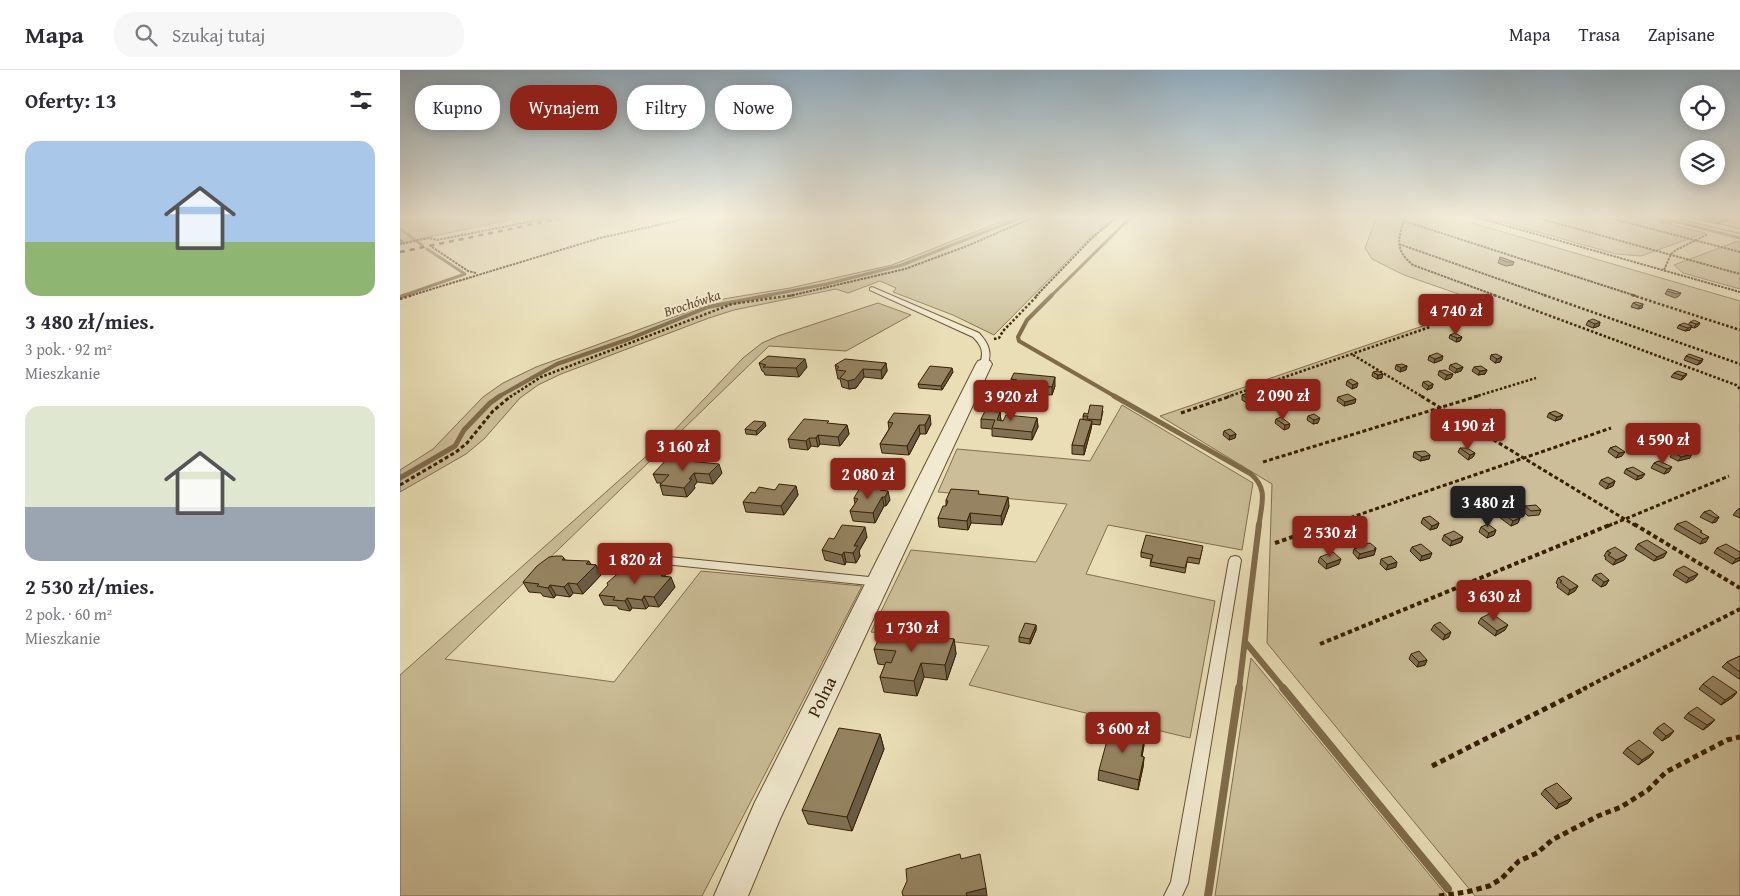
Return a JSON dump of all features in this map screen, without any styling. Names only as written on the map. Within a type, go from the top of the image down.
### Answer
[{"type":"street","name":"Polna","points":[[731,896],[766,813],[984,364]]},
{"type":"lane","points":[[872,289],[976,335],[986,347],[988,354],[984,364]]},
{"type":"lane","points":[[639,558],[879,582]]},
{"type":"lane","points":[[1173,896],[1179,883],[1235,560]]},
{"type":"path","points":[[443,255],[468,271],[478,274]]},
{"type":"path","points":[[400,299],[544,255]]},
{"type":"path","points":[[400,486],[456,452],[505,401],[541,377],[732,304],[794,295],[905,269],[944,255]]},
{"type":"path","points":[[999,338],[1003,331],[1076,255]]},
{"type":"path","points":[[1401,255],[1412,265],[1736,385],[1740,389]]},
{"type":"path","points":[[1429,255],[1740,364]]},
{"type":"path","points":[[1507,255],[1740,330]]},
{"type":"path","points":[[1608,255],[1740,292]]},
{"type":"path","points":[[1663,270],[1666,268],[1671,255],[1740,274]]},
{"type":"path","points":[[468,271],[470,276]]},
{"type":"path","points":[[1181,413],[1354,355],[1430,327]]},
{"type":"path","points":[[1354,355],[1740,588]]},
{"type":"path","points":[[1263,462],[1439,406],[1536,378]]},
{"type":"path","points":[[1736,385],[1740,382]]},
{"type":"path","points":[[1275,543],[1611,428]]},
{"type":"path","points":[[1320,644],[1627,520],[1729,476]]},
{"type":"path","points":[[1432,766],[1740,609]]},
{"type":"path","points":[[1439,896],[1467,892],[1489,886],[1501,880],[1519,860],[1538,853],[1552,840],[1598,816],[1621,808],[1648,790],[1666,772],[1727,740],[1740,737]]},
{"type":"shaded area","points":[[918,255],[1074,255],[994,335],[953,315],[893,292],[896,288],[880,281],[848,293],[836,289],[734,310],[709,318],[561,374],[538,385],[520,398],[484,439],[466,454],[400,492],[400,470],[433,449],[483,397],[503,383],[536,367],[723,299],[790,288],[892,265]]},
{"type":"shaded area","points":[[1369,255],[1580,255],[1740,301],[1740,896],[1475,896],[1267,643],[1272,484],[1160,416],[1487,304],[1404,275],[1372,259]]},
{"type":"shaded area","points":[[1623,255],[1645,255],[1641,256]]},
{"type":"shaded area","points":[[1702,255],[1740,255],[1740,289],[1683,273],[1674,265]]},
{"type":"shaded area","points":[[878,303],[911,315],[846,351],[769,346],[445,659],[614,682],[701,571],[862,586],[702,896],[400,896],[400,675],[669,436],[743,358],[762,343]]},
{"type":"shaded area","points":[[1122,405],[1253,483],[1242,550],[1108,525],[1086,574],[1215,601],[1190,738],[969,685],[989,646],[871,632],[911,550],[1036,562],[1067,504],[938,492],[957,449],[1090,461]]},
{"type":"shaded area","points":[[1251,658],[1447,896],[1215,896]]},
{"type":"building","points":[[1500,257],[1514,262],[1507,262],[1500,259]]},
{"type":"building","points":[[1668,289],[1681,293],[1677,294],[1667,291]]},
{"type":"building","points":[[1633,303],[1643,304],[1640,306]]},
{"type":"building","points":[[1593,319],[1600,322],[1595,324],[1588,321]]},
{"type":"building","points":[[1694,320],[1700,323],[1690,322]]},
{"type":"building","points":[[1684,323],[1692,326],[1688,328],[1679,325]]},
{"type":"building","points":[[1455,333],[1462,337],[1457,338],[1450,335]]},
{"type":"building","points":[[1437,353],[1443,356],[1435,359],[1429,356]]},
{"type":"building","points":[[1496,354],[1502,357],[1497,359],[1491,355]]},
{"type":"building","points":[[1689,354],[1703,359],[1700,361],[1686,356]]},
{"type":"building","points":[[768,356],[805,359],[796,368],[763,367],[766,365],[759,363]]},
{"type":"building","points":[[845,359],[886,363],[881,370],[863,369],[855,379],[848,381],[840,378],[846,371],[836,370],[839,367],[835,365]]},
{"type":"building","points":[[1456,363],[1463,367],[1457,369],[1450,365]]},
{"type":"building","points":[[1402,364],[1407,366],[1401,368],[1396,365]]},
{"type":"building","points":[[930,366],[952,368],[941,386],[918,384]]},
{"type":"building","points":[[1481,366],[1487,370],[1480,371],[1474,367]]},
{"type":"building","points":[[1445,370],[1453,374],[1447,375],[1439,371]]},
{"type":"building","points":[[1378,371],[1383,374],[1378,375],[1373,372]]},
{"type":"building","points":[[1678,371],[1687,374],[1683,376],[1674,373]]},
{"type":"building","points":[[1014,373],[1055,377],[1052,387],[1036,386],[1033,393],[1013,392],[1017,380],[1011,379]]},
{"type":"building","points":[[1351,379],[1358,383],[1353,385],[1347,381]]},
{"type":"building","points":[[1428,381],[1433,384],[1429,386],[1423,382]]},
{"type":"building","points":[[1246,394],[1252,398],[1248,399],[1242,395]]},
{"type":"building","points":[[1348,394],[1356,399],[1345,402],[1338,397]]},
{"type":"building","points":[[1090,405],[1103,406],[1101,420],[1087,419],[1088,416],[1083,416],[1084,413],[1088,414]]},
{"type":"building","points":[[1490,409],[1498,414],[1492,415],[1485,411]]},
{"type":"building","points":[[985,411],[1000,412],[997,420],[1003,421],[1006,415],[1037,418],[1032,432],[992,428],[995,420],[981,419]]},
{"type":"building","points":[[1555,411],[1563,415],[1557,417],[1549,413]]},
{"type":"building","points":[[894,413],[930,415],[925,425],[919,425],[907,446],[880,444],[893,423],[888,422]]},
{"type":"building","points":[[1314,414],[1320,418],[1314,420],[1308,416]]},
{"type":"building","points":[[1281,417],[1290,424],[1285,425],[1276,419]]},
{"type":"building","points":[[804,419],[847,425],[838,437],[818,435],[816,438],[809,438],[806,441],[788,439]]},
{"type":"building","points":[[1080,419],[1092,421],[1084,446],[1072,445]]},
{"type":"building","points":[[754,421],[765,422],[756,431],[745,429]]},
{"type":"building","points":[[1230,429],[1236,434],[1230,436],[1224,431]]},
{"type":"building","points":[[1656,437],[1668,441],[1659,444],[1650,439]]},
{"type":"building","points":[[1616,446],[1625,452],[1619,453],[1610,448]]},
{"type":"building","points":[[1460,448],[1467,448],[1475,453],[1470,455]]},
{"type":"building","points":[[1684,449],[1692,454],[1681,457],[1673,452]]},
{"type":"building","points":[[1425,451],[1430,455],[1422,457],[1414,452]]},
{"type":"building","points":[[667,459],[719,464],[709,474],[694,473],[689,479],[692,479],[684,488],[660,485],[669,475],[653,474]]},
{"type":"building","points":[[1659,461],[1672,467],[1667,469],[1654,463]]},
{"type":"building","points":[[1633,467],[1645,474],[1638,476],[1626,469]]},
{"type":"building","points":[[1608,477],[1615,481],[1609,484],[1601,480]]},
{"type":"building","points":[[779,484],[796,486],[781,506],[743,502],[751,492],[755,493],[759,487],[775,490]]},
{"type":"building","points":[[860,488],[881,488],[880,490],[888,491],[885,497],[882,497],[873,513],[850,511],[858,499],[854,498]]},
{"type":"building","points":[[951,489],[979,491],[978,494],[1008,497],[1001,516],[970,513],[967,521],[938,518],[943,506],[946,506],[948,501],[946,500]]},
{"type":"building","points":[[1481,492],[1494,501],[1489,503],[1476,494]]},
{"type":"building","points":[[1536,505],[1541,510],[1531,511],[1525,506]]},
{"type":"building","points":[[1508,510],[1520,518],[1513,521],[1501,512]]},
{"type":"building","points":[[1710,510],[1719,517],[1716,518],[1704,512]]},
{"type":"building","points":[[1430,516],[1439,523],[1432,526],[1423,518]]},
{"type":"building","points":[[1686,521],[1709,537],[1703,539],[1677,524]]},
{"type":"building","points":[[1488,524],[1496,530],[1489,533],[1481,527]]},
{"type":"building","points":[[842,525],[865,527],[854,546],[858,546],[853,553],[844,552],[842,555],[822,550],[829,538],[834,539]]},
{"type":"building","points":[[1454,531],[1463,537],[1452,541],[1444,535]]},
{"type":"building","points":[[1146,535],[1203,546],[1200,559],[1188,557],[1185,568],[1151,562],[1153,555],[1141,552]]},
{"type":"building","points":[[1647,540],[1667,552],[1657,557],[1638,544]]},
{"type":"building","points":[[1370,543],[1376,548],[1375,550],[1360,554],[1354,549],[1359,547],[1357,546]]},
{"type":"building","points":[[1421,544],[1432,553],[1422,556],[1412,547]]},
{"type":"building","points":[[1726,544],[1740,552],[1740,557],[1736,559],[1717,548]]},
{"type":"building","points":[[1615,547],[1627,555],[1616,560],[1608,555],[1611,553],[1607,551]]},
{"type":"building","points":[[1333,552],[1341,559],[1327,564],[1320,557]]},
{"type":"building","points":[[562,556],[564,558],[562,560],[589,561],[586,564],[596,565],[577,584],[568,583],[564,587],[550,585],[548,588],[537,586],[539,584],[523,582],[537,566],[549,557]]},
{"type":"building","points":[[1391,556],[1397,562],[1388,565],[1381,559]]},
{"type":"building","points":[[1684,566],[1698,574],[1689,578],[1676,570]]},
{"type":"building","points":[[630,567],[638,570],[636,571],[664,573],[661,576],[671,577],[654,597],[644,596],[642,600],[627,598],[625,601],[613,600],[615,597],[599,595],[608,585],[607,583],[623,569]]},
{"type":"building","points":[[1601,573],[1609,580],[1604,582],[1595,575]]},
{"type":"building","points":[[1563,576],[1578,586],[1570,590],[1558,578]]},
{"type":"building","points":[[1491,613],[1508,625],[1497,631],[1481,618]]},
{"type":"building","points":[[1440,622],[1451,632],[1445,635],[1434,625]]},
{"type":"building","points":[[1025,623],[1036,625],[1030,639],[1019,637]]},
{"type":"building","points":[[883,630],[954,639],[945,665],[921,663],[914,681],[880,677],[886,662],[891,663],[896,651],[874,649]]},
{"type":"building","points":[[1419,651],[1427,660],[1419,662],[1411,654]]},
{"type":"building","points":[[1740,656],[1740,672],[1727,662]]},
{"type":"building","points":[[1713,676],[1737,692],[1725,700],[1703,684]]},
{"type":"building","points":[[1697,707],[1715,720],[1707,725],[1688,713]]},
{"type":"building","points":[[1664,723],[1674,731],[1666,736],[1657,728]]},
{"type":"building","points":[[1111,726],[1145,735],[1141,756],[1144,757],[1139,780],[1099,770]]},
{"type":"building","points":[[839,728],[880,734],[847,817],[802,810]]},
{"type":"building","points":[[1639,740],[1654,752],[1642,760],[1627,748]]},
{"type":"building","points":[[1557,783],[1572,798],[1559,804],[1545,789]]},
{"type":"building","points":[[960,854],[961,859],[980,854],[986,888],[966,893],[967,896],[903,896],[902,892],[907,881],[906,869]]},
{"type":"waterway","points":[[402,296],[465,274],[435,255]]},
{"type":"waterway","name":"Brochówka","points":[[764,296],[827,284],[902,265],[928,255]]},
{"type":"waterway","points":[[1051,296],[1093,255]]},
{"type":"waterway","points":[[400,297],[406,295]]},
{"type":"waterway","name":"Brochówka","points":[[498,397],[557,364],[629,339],[708,307],[771,295]]},
{"type":"waterway","points":[[1051,296],[1027,320],[1018,337],[1019,341],[1116,397]]},
{"type":"waterway","name":"Brochówka","points":[[400,478],[455,446],[464,430],[490,403],[500,396]]},
{"type":"waterway","points":[[1114,396],[1251,474],[1257,480],[1262,492],[1259,526]]},
{"type":"waterway","points":[[1239,689],[1259,524]]},
{"type":"waterway","points":[[1246,643],[1284,689]]},
{"type":"waterway","points":[[1208,896],[1239,688]]},
{"type":"waterway","points":[[1283,688],[1448,889]]}]
